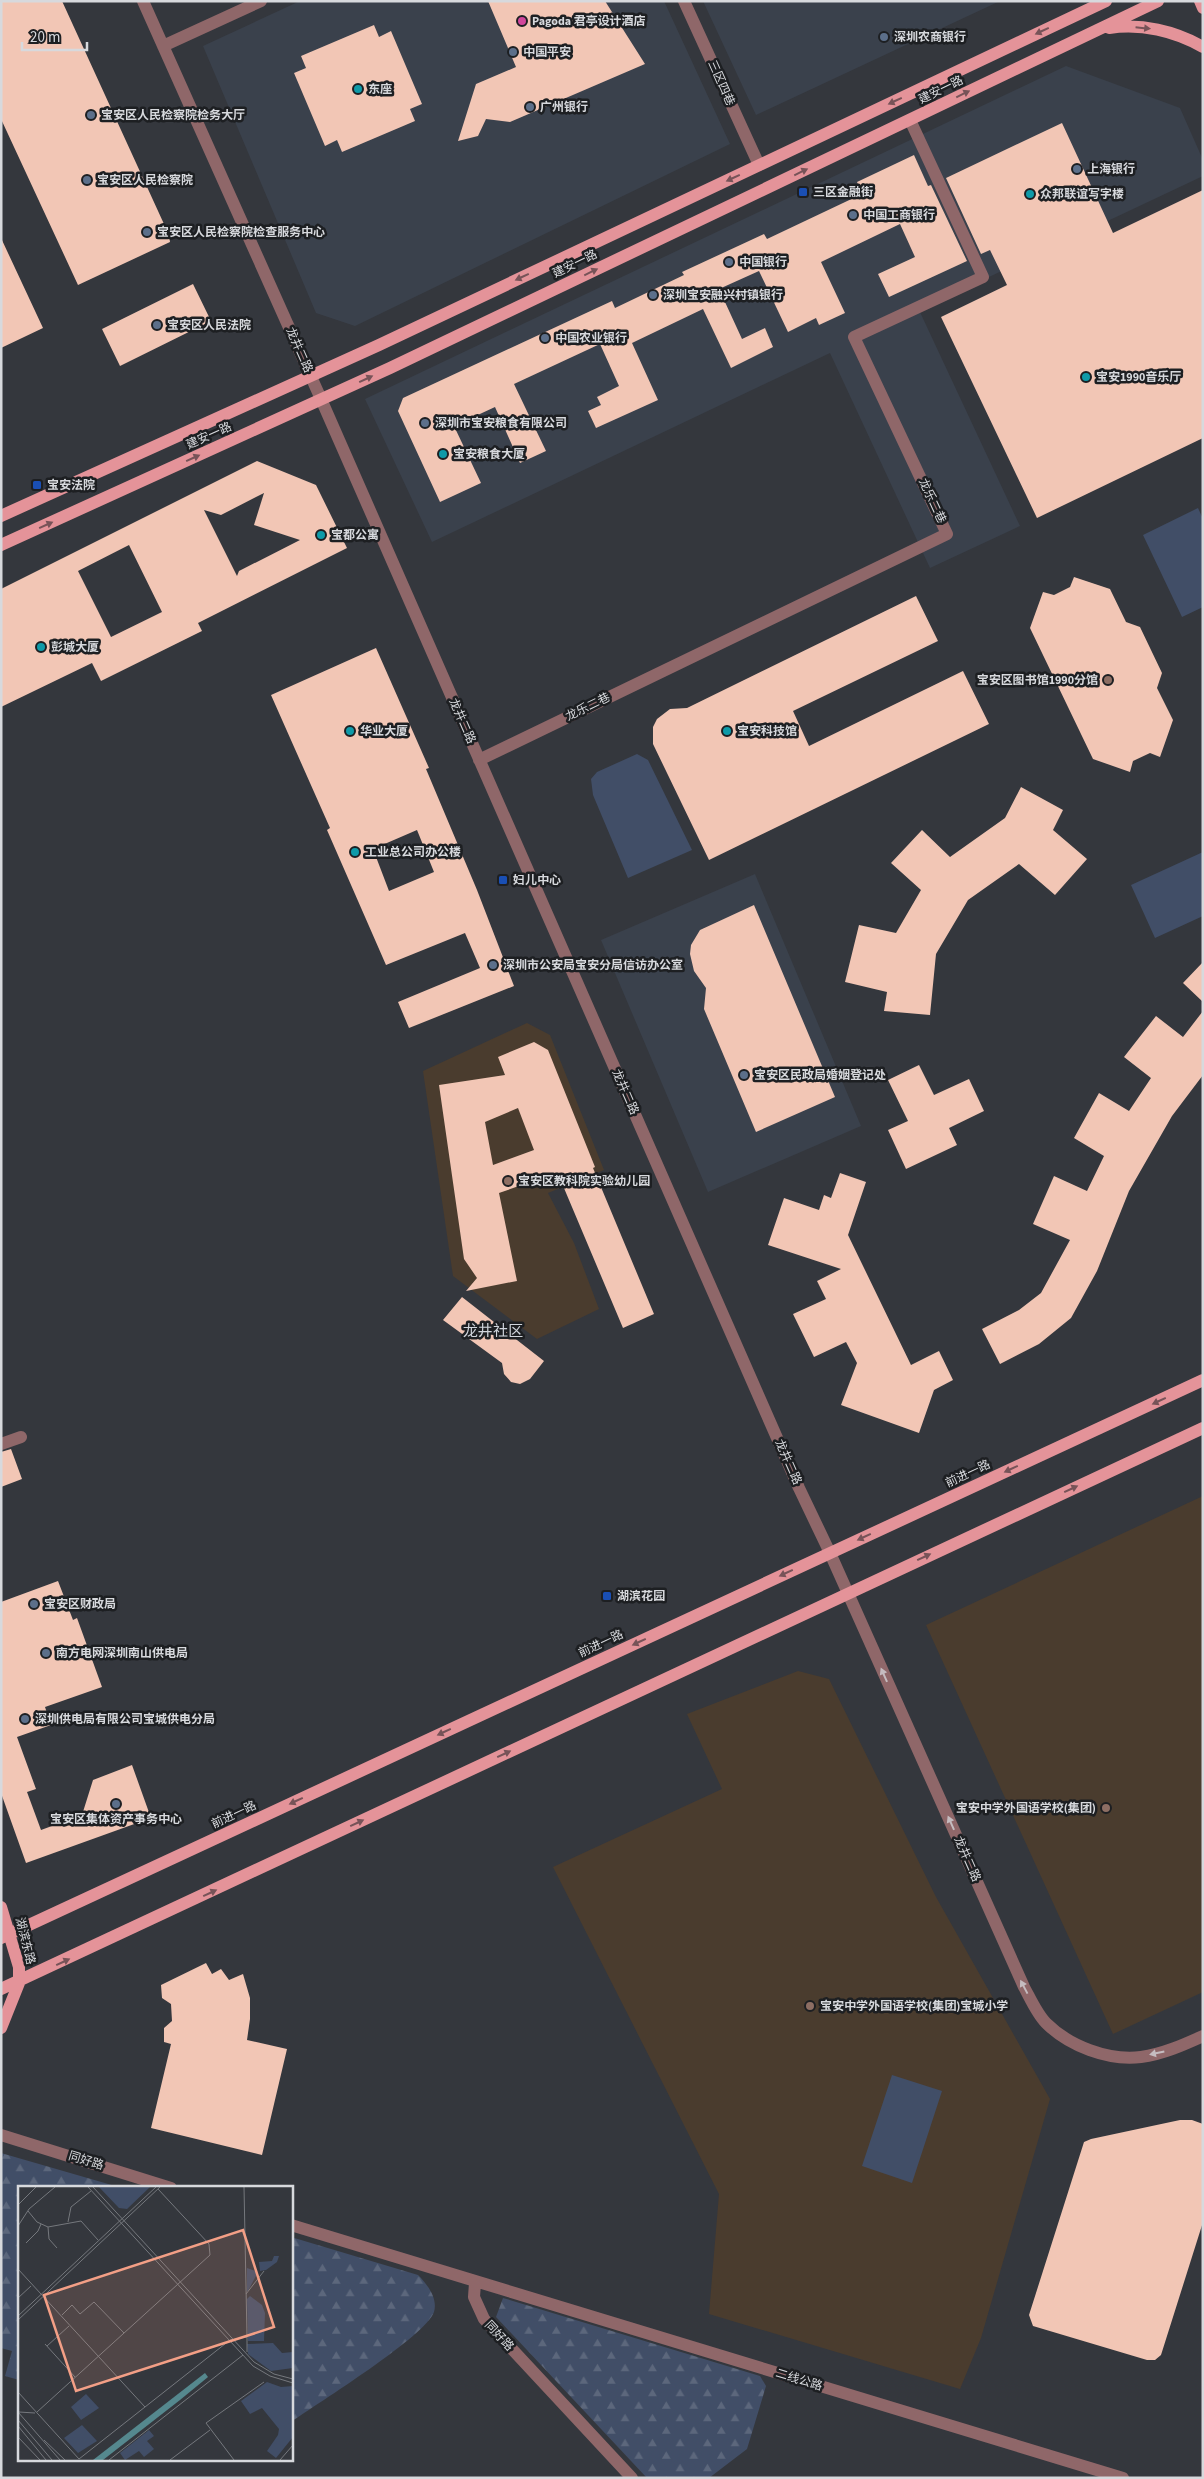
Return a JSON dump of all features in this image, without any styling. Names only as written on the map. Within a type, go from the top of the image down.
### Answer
[{"type":"main road","points":[[1086,10],[1098,1]]},
{"type":"main road","name":"建安一路","points":[[1,516],[310,376],[1106,1]]},
{"type":"main road","name":"建安一路","points":[[1,545],[321,400],[1158,1]]},
{"type":"main road","points":[[1200,1],[1203,8]]},
{"type":"main road","points":[[1095,31],[1111,28],[1147,28],[1179,36],[1203,47]]},
{"type":"main road","name":"前进一路","points":[[6,1936],[1203,1380]]},
{"type":"main road","points":[[1,1990],[848,1592],[1203,1428]]},
{"type":"main road","name":"湖滨东路","points":[[1,1907],[6,1936],[20,1967],[19,1983]]},
{"type":"main road","points":[[1,2028],[19,1983]]},
{"type":"street","name":"龙井二路","points":[[142,1],[321,400],[799,1488],[848,1592],[1024,1987],[1045,2022],[1076,2045],[1106,2054],[1140,2057],[1170,2050],[1203,2036]]},
{"type":"street","points":[[163,46],[261,1]]},
{"type":"street","name":"三区四巷","points":[[684,1],[759,165]]},
{"type":"street","name":"龙乐二巷","points":[[479,760],[947,534],[854,337],[983,277],[910,120]]},
{"type":"street","points":[[1,1444],[21,1437]]},
{"type":"street","name":"同好路","points":[[1,2135],[165,2186]]},
{"type":"street","points":[[292,2225],[475,2283]]},
{"type":"street","name":"同好路","points":[[475,2283],[474,2297],[484,2319],[632,2478]]},
{"type":"street","name":"二线公路","points":[[475,2283],[1123,2478]]},
{"type":"shaded area","points":[[300,1],[664,1],[730,144],[355,326],[316,313],[203,46]]},
{"type":"shaded area","points":[[703,1],[1000,1],[756,115]]},
{"type":"shaded area","points":[[1066,66],[1180,108],[1203,160],[1203,176],[919,310],[1020,526],[930,568],[830,353],[432,542],[365,399]]},
{"type":"shaded area","points":[[755,874],[861,1126],[708,1192],[601,940]]},
{"type":"shaded area","name":"宝安区教科院实验幼儿园","points":[[527,1023],[550,1035],[604,1170],[548,1193],[574,1243],[599,1309],[537,1339],[453,1276],[423,1071]]},
{"type":"shaded area","name":"宝安中学外国语学校(集团)","points":[[1203,1496],[1203,1992],[1113,2034],[926,1625]]},
{"type":"shaded area","name":"宝安中学外国语学校(集团)宝城小学","points":[[798,1671],[829,1679],[936,1897],[1050,2099],[981,2338],[960,2389],[709,2314],[719,2194],[553,1867],[722,1789],[687,1714]]},
{"type":"green space","points":[[1198,508],[1203,519],[1203,607],[1182,617],[1143,535]]},
{"type":"green space","points":[[637,754],[648,760],[692,850],[628,878],[593,795],[591,779],[597,772]]},
{"type":"green space","points":[[1203,852],[1203,916],[1155,938],[1131,885]]},
{"type":"green space","points":[[892,2075],[942,2091],[912,2183],[862,2166]]},
{"type":"green space","points":[[1,2153],[115,2186],[18,2186],[18,2380],[5,2376],[12,2351],[1,2348]]},
{"type":"green space","points":[[292,2237],[418,2275],[431,2292],[435,2307],[427,2323],[370,2369],[292,2421]]},
{"type":"green space","points":[[503,2298],[760,2376],[766,2386],[747,2449],[709,2478],[647,2478],[496,2317]]},
{"type":"building","name":"宝安区人民检察院","points":[[1,1],[62,1],[169,235],[170,242],[78,285],[1,119]]},
{"type":"building","points":[[488,1],[605,1],[645,64],[510,122],[486,119],[478,136],[458,141],[476,84],[516,67]]},
{"type":"building","name":"东座","points":[[374,25],[379,37],[391,31],[422,104],[410,109],[415,121],[342,152],[337,140],[325,146],[294,73],[306,68],[301,56]]},
{"type":"building","name":"宝安1990音乐厅","points":[[1062,123],[1113,233],[1203,190],[1203,438],[1037,518],[941,317],[1007,285],[990,250],[981,254],[946,178]]},
{"type":"building","points":[[914,155],[928,186],[931,185],[967,261],[889,297],[878,274],[915,257],[900,224],[821,262],[845,313],[819,325],[816,318],[788,332],[759,271],[719,289],[742,339],[765,328],[773,347],[731,368],[703,309],[632,343],[658,400],[596,428],[588,411],[601,405],[597,397],[619,386],[600,344],[514,384],[546,451],[520,463],[495,407],[454,426],[481,483],[440,502],[398,411],[403,398],[612,301],[615,308],[684,275],[682,272],[764,234],[767,239],[862,194],[857,182]]},
{"type":"building","points":[[1,238],[43,328],[1,348]]},
{"type":"building","name":"宝安区人民法院","points":[[193,284],[211,321],[120,366],[102,329]]},
{"type":"building","points":[[257,461],[316,485],[347,548],[198,623],[202,631],[101,681],[92,663],[1,707],[1,589]],"holes":[[[264,493],[254,525],[300,540],[239,571],[237,576],[204,510],[221,515]],[[129,545],[162,612],[111,637],[78,571]]]},
{"type":"building","name":"宝安区图书馆1990分馆","points":[[1074,577],[1110,589],[1126,622],[1140,627],[1162,673],[1157,688],[1173,720],[1160,757],[1150,753],[1133,761],[1130,772],[1093,759],[1030,628],[1043,592],[1054,595],[1070,587]]},
{"type":"building","name":"宝安科技馆","points":[[916,596],[938,641],[793,711],[809,746],[963,671],[989,724],[709,860],[653,744],[653,727],[657,719],[670,709],[687,708]]},
{"type":"building","points":[[376,648],[429,768],[426,769],[477,890],[514,986],[409,1028],[398,1002],[480,968],[465,933],[386,965],[327,830],[330,828],[271,695]],"holes":[[[417,830],[434,872],[389,891],[373,849]]]},
{"type":"building","points":[[1021,787],[1063,810],[1053,830],[1087,859],[1055,895],[1019,864],[968,900],[936,954],[930,1015],[884,1011],[887,992],[845,982],[859,925],[896,933],[921,890],[891,863],[922,830],[950,857],[1005,818]]},
{"type":"building","points":[[754,905],[835,1097],[756,1132],[704,1009],[706,988],[694,971],[690,954],[691,945],[700,930]]},
{"type":"building","points":[[1203,962],[1203,1002],[1183,983]]},
{"type":"building","points":[[1203,1011],[1203,1075],[1172,1116],[1129,1191],[1097,1271],[1071,1318],[1039,1344],[1000,1364],[982,1329],[1019,1310],[1041,1293],[1070,1240],[1033,1224],[1054,1176],[1087,1191],[1104,1156],[1074,1138],[1099,1093],[1129,1111],[1151,1078],[1124,1057],[1156,1016],[1183,1037]]},
{"type":"building","points":[[534,1042],[548,1050],[595,1167],[593,1168],[654,1314],[623,1328],[561,1181],[549,1186],[545,1177],[499,1193],[517,1281],[466,1291],[477,1278],[464,1259],[439,1085],[505,1075],[498,1057]],"holes":[[[518,1108],[534,1150],[493,1165],[485,1122]]]},
{"type":"building","points":[[919,1065],[934,1095],[969,1079],[984,1111],[949,1128],[957,1145],[906,1169],[888,1130],[908,1121],[888,1080]]},
{"type":"building","points":[[840,1173],[866,1182],[848,1235],[911,1365],[939,1351],[953,1380],[934,1390],[919,1433],[841,1405],[857,1363],[846,1342],[814,1357],[793,1314],[826,1299],[817,1281],[841,1269],[768,1245],[784,1198],[819,1210],[824,1195],[831,1198]]},
{"type":"building","points":[[462,1297],[544,1361],[530,1379],[520,1384],[511,1382],[504,1374],[502,1363],[443,1320]]},
{"type":"building","points":[[11,1449],[22,1479],[1,1487],[1,1452]]},
{"type":"building","points":[[58,1581],[73,1620],[77,1618],[102,1687],[45,1707],[51,1725],[17,1737],[36,1789],[27,1792],[41,1830],[82,1815],[93,1780],[132,1765],[151,1818],[26,1863],[1,1793],[1,1602]]},
{"type":"building","points":[[206,1963],[212,1974],[221,1969],[229,1980],[243,1974],[250,1998],[247,2040],[287,2049],[262,2155],[151,2128],[171,2044],[164,2042],[164,2028],[172,2021],[171,2004],[162,1998],[161,1985]]},
{"type":"building","points":[[1180,2120],[1192,2120],[1203,2124],[1203,2222],[1161,2355],[1155,2360],[1147,2360],[1033,2326],[1029,2315],[1084,2142]]},
{"type":"place","name":"Pagoda 君亭设计酒店","points":[[522,21]]},
{"type":"place","name":"深圳农商银行","points":[[884,37]]},
{"type":"place","name":"中国平安","points":[[513,52]]},
{"type":"place","name":"东座","points":[[358,89]]},
{"type":"place","name":"广州银行","points":[[530,107]]},
{"type":"place","name":"宝安区人民检察院检务大厅","points":[[91,115]]},
{"type":"place","name":"上海银行","points":[[1077,169]]},
{"type":"place","name":"宝安区人民检察院","points":[[87,180]]},
{"type":"place","name":"三区金融街","points":[[803,192]]},
{"type":"place","name":"众邦联谊写字楼","points":[[1030,194]]},
{"type":"place","name":"中国工商银行","points":[[853,215]]},
{"type":"place","name":"宝安区人民检察院检查服务中心","points":[[147,232]]},
{"type":"place","name":"中国银行","points":[[729,262]]},
{"type":"place","name":"深圳宝安融兴村镇银行","points":[[653,295]]},
{"type":"place","name":"宝安区人民法院","points":[[157,325]]},
{"type":"place","name":"中国农业银行","points":[[545,338]]},
{"type":"place","name":"宝安1990音乐厅","points":[[1086,377]]},
{"type":"place","name":"深圳市宝安粮食有限公司","points":[[425,423]]},
{"type":"place","name":"宝安粮食大厦","points":[[443,454]]},
{"type":"place","name":"宝安法院","points":[[37,485]]},
{"type":"place","name":"宝都公寓","points":[[321,535]]},
{"type":"place","name":"彭城大厦","points":[[41,647]]},
{"type":"place","name":"宝安区图书馆1990分馆","points":[[1108,680]]},
{"type":"place","name":"华业大厦","points":[[350,731]]},
{"type":"place","name":"宝安科技馆","points":[[727,731]]},
{"type":"place","name":"工业总公司办公楼","points":[[355,852]]},
{"type":"place","name":"妇儿中心","points":[[503,880]]},
{"type":"place","name":"深圳市公安局宝安分局信访办公室","points":[[493,965]]},
{"type":"place","name":"宝安区民政局婚姻登记处","points":[[744,1075]]},
{"type":"place","name":"宝安区教科院实验幼儿园","points":[[508,1181]]},
{"type":"place","name":"湖滨花园","points":[[607,1596]]},
{"type":"place","name":"宝安区财政局","points":[[34,1604]]},
{"type":"place","name":"南方电网深圳南山供电局","points":[[46,1653]]},
{"type":"place","name":"深圳供电局有限公司宝城供电分局","points":[[25,1719]]},
{"type":"place","name":"宝安区集体资产事务中心","points":[[116,1804]]},
{"type":"place","name":"宝安中学外国语学校(集团)","points":[[1106,1808]]},
{"type":"place","name":"宝安中学外国语学校(集团)宝城小学","points":[[810,2006]]},
{"type":"district","name":"龙井社区","points":[[493,1331]]}]
